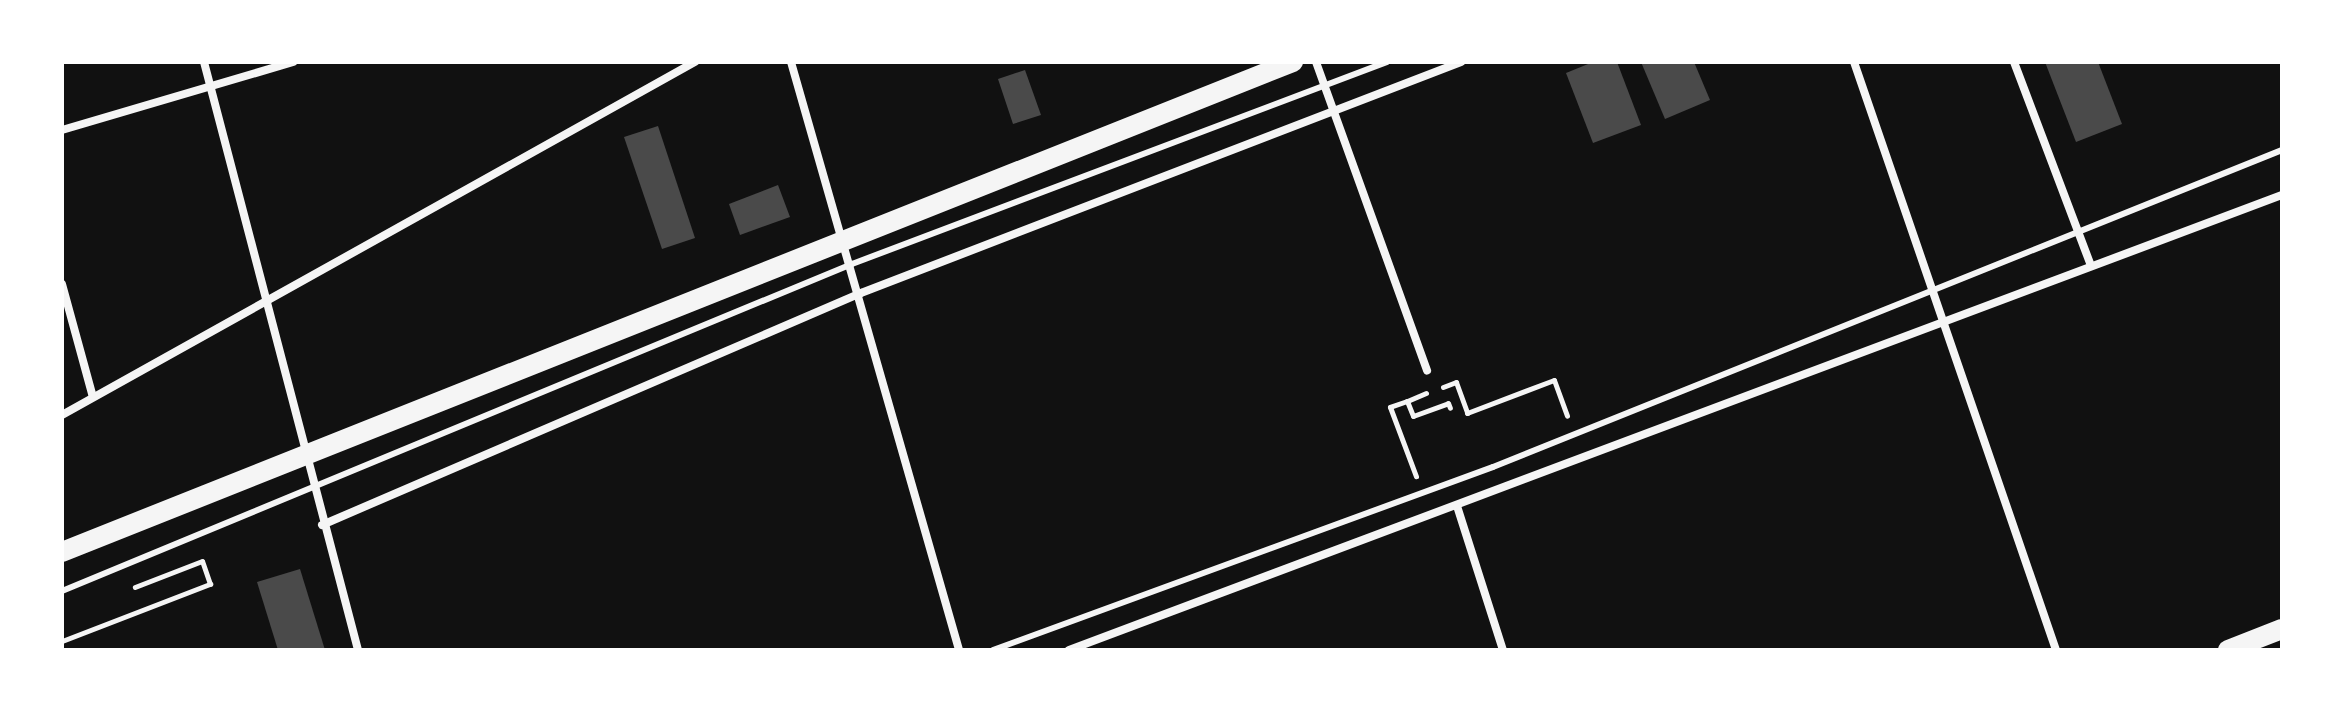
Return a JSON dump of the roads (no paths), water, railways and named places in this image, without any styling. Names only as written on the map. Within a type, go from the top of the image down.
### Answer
[{"type":"main road","points":[[62,552],[844,236],[1293,62]]},
{"type":"main road","points":[[2228,650],[2282,629]]},
{"type":"street","points":[[204,62],[267,301],[310,488],[358,650]]},
{"type":"street","points":[[62,130],[293,62]]},
{"type":"street","points":[[62,415],[695,62]]},
{"type":"street","points":[[791,62],[861,293],[959,650]]},
{"type":"street","points":[[1316,62],[1427,371]]},
{"type":"street","points":[[322,525],[861,293],[1461,62]]},
{"type":"street","points":[[1854,62],[2056,650]]},
{"type":"street","points":[[2014,62],[2091,266]]},
{"type":"street","points":[[1069,650],[2282,195]]},
{"type":"street","points":[[62,284],[93,397]]},
{"type":"street","points":[[1457,506],[1503,650]]},
{"type":"lane","points":[[62,591],[852,264],[1387,62]]},
{"type":"lane","points":[[993,650],[1574,434],[2282,150]]}]
